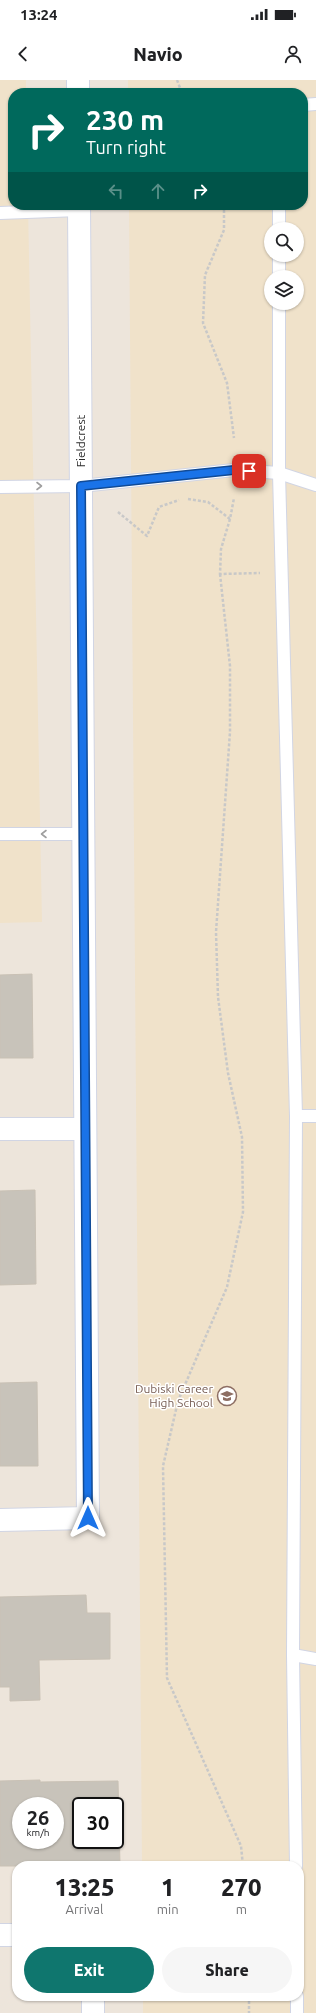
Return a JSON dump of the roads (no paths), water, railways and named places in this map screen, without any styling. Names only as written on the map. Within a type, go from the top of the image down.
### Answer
[{"type":"street","name":"Fieldcrest","points":[[0,1520],[88,1518],[79,210]]},
{"type":"street","points":[[0,1128],[85,1129]]},
{"type":"street","points":[[0,1935],[12,1935]]},
{"type":"street","points":[[93,2001],[93,2013]]},
{"type":"lane","points":[[0,213],[47,210]]},
{"type":"lane","points":[[279,210],[279,222]]},
{"type":"lane","points":[[279,310],[279,473],[296,1116],[293,1655],[296,1861]]},
{"type":"lane","points":[[0,487],[81,486],[234,470],[279,473],[316,485]]},
{"type":"lane","points":[[0,834],[83,834]]},
{"type":"lane","points":[[296,1116],[316,1116]]},
{"type":"lane","points":[[293,1655],[316,1659]]},
{"type":"lane","points":[[297,2001],[297,2013]]},
{"type":"place","name":"Dubiski Career High School","points":[[227,1396]]}]
